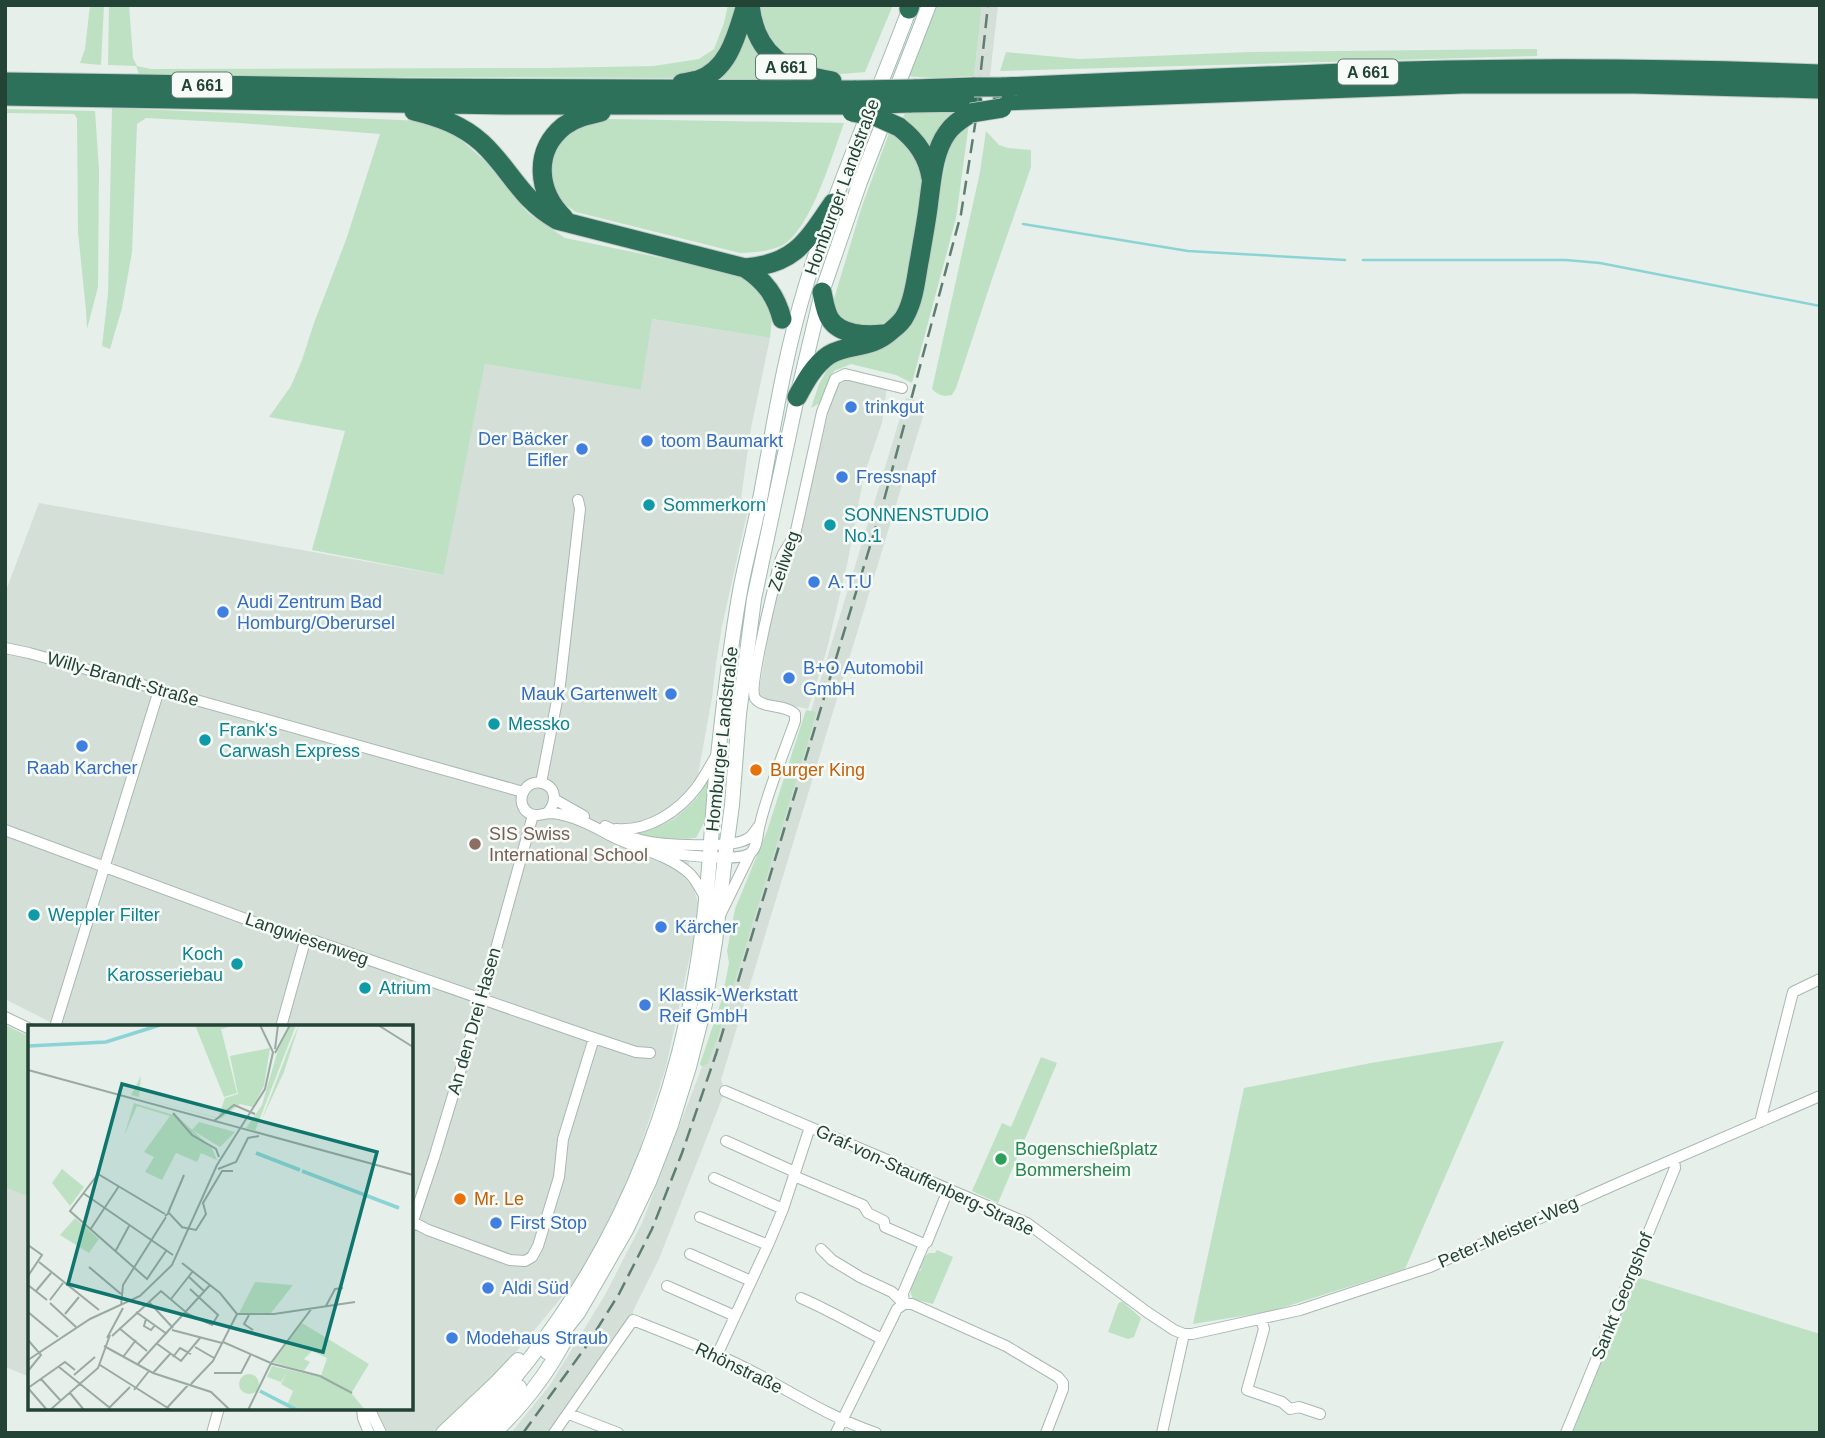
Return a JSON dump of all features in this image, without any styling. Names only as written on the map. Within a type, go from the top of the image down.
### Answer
[{"type":"highway","points":[[748,5],[725,59],[710,74],[577,118],[565,125],[555,134],[543,158],[543,185],[555,209],[565,219],[577,225],[745,268],[756,275],[773,294],[782,318]]},
{"type":"highway","name":"A 661","points":[[748,5],[754,27],[772,57],[802,75],[853,98]]},
{"type":"highway","name":"A 661","points":[[5,96],[378,103],[912,96],[973,101],[1370,72],[1542,69],[1820,74]]},
{"type":"highway","name":"A 661","points":[[5,82],[385,88],[809,105],[886,90],[912,96]]},
{"type":"highway","name":"A 661","points":[[1002,99],[1462,84],[1635,84],[1820,89]]},
{"type":"highway","points":[[853,98],[877,117],[899,127],[914,140],[927,164],[931,182]]},
{"type":"highway","points":[[797,397],[809,375],[829,355],[884,338],[900,324],[906,314],[913,293],[931,182],[943,139],[973,101]]},
{"type":"highway","name":"A 661","points":[[378,103],[428,114],[463,129],[492,153],[535,205],[557,220],[577,225]]},
{"type":"highway","points":[[745,268],[780,261],[800,248],[834,203]]},
{"type":"highway","points":[[822,292],[829,318],[841,328],[871,335],[894,330]]},
{"type":"main road","name":"Homburger Landstraße","points":[[461,1433],[504,1391],[573,1309],[638,1179],[660,1122],[688,1012],[701,944],[706,899],[732,805],[739,714],[754,599],[822,292],[860,183],[929,5]]},
{"type":"main road","name":"Homburger Landstraße","points":[[478,1433],[498,1413],[626,1230],[649,1182],[689,1067],[705,1004],[719,918],[719,751],[740,592],[783,376],[805,289],[834,203],[910,6]]},
{"type":"main road","points":[[782,318],[783,376]]},
{"type":"main road","points":[[443,1433],[573,1309]]},
{"type":"main road","points":[[494,1433],[519,1407],[555,1359],[573,1309]]},
{"type":"street","name":"Zeilweg","points":[[719,918],[754,849],[795,721],[795,714],[791,710],[759,702],[754,691],[779,564],[795,536],[822,412],[835,379],[845,374],[902,388]]},
{"type":"street","points":[[541,783],[560,685],[580,509],[578,500]]},
{"type":"street","name":"Willy-Brandt-Straße","points":[[5,648],[523,792]]},
{"type":"street","points":[[56,1025],[159,690]]},
{"type":"street","points":[[606,827],[633,828],[662,818],[682,804],[695,789],[719,751]]},
{"type":"street","points":[[547,813],[554,804],[551,789],[541,783],[529,785],[523,792],[522,803],[533,815],[564,814],[614,839],[666,858],[690,874],[706,899]]},
{"type":"street","points":[[554,799],[626,836],[644,841],[718,850],[740,857],[750,854]]},
{"type":"street","name":"An den Drei Hasen","points":[[413,1220],[482,999],[533,815]]},
{"type":"street","points":[[651,851],[718,850],[747,839],[760,824]]},
{"type":"street","name":"Langwiesenweg","points":[[5,830],[305,941],[315,941],[636,1052],[650,1053]]},
{"type":"street","points":[[282,1025],[305,941]]},
{"type":"street","points":[[1760,1122],[1793,992],[1820,979]]},
{"type":"street","points":[[5,1017],[28,1028]]},
{"type":"street","points":[[413,1223],[510,1260],[525,1261],[532,1257],[538,1246],[559,1177],[562,1139],[594,1038]]},
{"type":"street","name":"Graf-von-Stauffenberg-Straße","points":[[725,1091],[1027,1223],[1147,1312],[1184,1334]]},
{"type":"street","name":"Peter-Meister-Weg","points":[[1184,1334],[1261,1319],[1328,1301],[1430,1267],[1820,1096]]},
{"type":"street","points":[[717,1355],[783,1209],[810,1127]]},
{"type":"street","points":[[726,1141],[863,1205],[868,1213],[884,1221],[885,1227],[924,1244]]},
{"type":"street","name":"Sankt Georgshof","points":[[1566,1433],[1675,1168],[1674,1159]]},
{"type":"street","points":[[714,1178],[783,1209]]},
{"type":"street","points":[[904,1304],[903,1293],[948,1189]]},
{"type":"street","points":[[701,1217],[768,1245]]},
{"type":"street","points":[[821,1250],[860,1277],[892,1292],[904,1304]]},
{"type":"street","points":[[690,1254],[751,1281]]},
{"type":"street","points":[[667,1286],[735,1316]]},
{"type":"street","points":[[801,1298],[836,1313],[843,1320],[882,1339]]},
{"type":"street","points":[[836,1433],[897,1308],[912,1304],[995,1341],[1058,1377],[1063,1383],[1063,1389],[1045,1433]]},
{"type":"street","points":[[1261,1319],[1264,1329],[1247,1390],[1282,1402],[1290,1409],[1299,1407],[1320,1414]]},
{"type":"street","name":"Rhönstraße","points":[[569,1414],[633,1320],[717,1355],[842,1420],[876,1433]]},
{"type":"street","points":[[1162,1433],[1184,1334]]},
{"type":"street","points":[[212,1433],[218,1410]]},
{"type":"street","points":[[362,1410],[369,1433]]},
{"type":"street","points":[[370,1410],[381,1433]]},
{"type":"street","points":[[554,1433],[569,1414],[618,1433]]},
{"type":"shaded area","points":[[982,5],[998,5],[990,76],[974,76]]},
{"type":"shaded area","points":[[651,319],[770,338],[751,428],[741,498],[750,500],[722,626],[699,769],[687,880],[693,887],[698,902],[697,923],[666,1067],[632,1173],[577,1279],[516,1352],[432,1433],[388,1433],[376,1410],[413,1410],[413,1025],[56,1025],[5,999],[5,593],[39,503],[442,575],[485,364],[641,390]]},
{"type":"shaded area","points":[[840,378],[887,386],[882,423],[864,475],[827,649],[808,709],[762,699],[759,691],[782,569],[801,527],[833,393]]},
{"type":"shaded area","points":[[906,398],[927,403],[721,1080],[725,1091],[659,1259],[633,1311],[633,1320],[554,1433],[511,1433],[550,1385],[605,1295],[642,1223],[707,1054]]},
{"type":"shaded area","points":[[5,1025],[28,1036],[28,1376],[5,1367]]},
{"type":"green space","points":[[90,5],[104,5],[101,65],[80,63],[85,49]]},
{"type":"green space","points":[[109,5],[129,5],[133,58],[137,66],[151,69],[654,66],[699,59],[714,49],[728,5],[739,5],[717,63],[680,78],[378,79],[139,74],[136,66],[108,65]]},
{"type":"green space","points":[[757,5],[893,5],[865,72],[842,74],[802,69],[768,39]]},
{"type":"green space","points":[[933,5],[982,5],[974,76],[905,76]]},
{"type":"green space","points":[[747,13],[804,83],[704,84]]},
{"type":"green space","points":[[1537,49],[1537,56],[1000,71],[1006,52],[1079,59],[1250,52]]},
{"type":"green space","points":[[112,108],[424,121],[458,137],[486,162],[528,213],[565,238],[720,270],[748,280],[764,295],[772,316],[770,338],[652,319],[641,390],[485,364],[443,575],[312,550],[345,431],[269,417],[291,386],[302,360],[346,240],[380,134],[146,118],[137,124],[132,252],[122,308],[110,349],[102,346],[108,294]]},
{"type":"green space","points":[[5,109],[95,111],[99,170],[98,287],[87,329],[78,232],[77,118],[74,114],[5,113]]},
{"type":"green space","points":[[967,109],[934,157],[901,122],[906,111]]},
{"type":"green space","points":[[610,119],[844,123],[812,207],[793,236],[783,245],[772,249],[740,253],[576,212],[560,201],[552,185],[549,165],[554,146],[585,121]]},
{"type":"green space","points":[[969,123],[956,218],[912,383],[896,375],[851,364],[834,371],[820,403],[811,408],[819,384],[831,363],[841,357],[874,353],[893,341],[909,324],[930,241],[948,151],[955,136]]},
{"type":"green space","points":[[986,131],[999,145],[1031,150],[1031,167],[956,388],[952,395],[943,396],[932,389],[980,172]]},
{"type":"green space","points":[[889,133],[901,138],[917,160],[920,170],[921,199],[911,276],[903,303],[887,322],[874,325],[856,324],[838,318],[833,302],[862,206]]},
{"type":"green space","points":[[806,710],[816,712],[809,738],[719,1033],[708,1063],[701,1066],[722,999],[735,909],[767,831]]},
{"type":"green space","points":[[709,779],[707,817],[696,838],[655,838],[638,834],[674,820],[694,802]]},
{"type":"green space","points":[[5,1025],[28,1036],[28,1196],[5,1187]]},
{"type":"green space","points":[[1504,1041],[1405,1269],[1272,1311],[1193,1324],[1244,1088]]},
{"type":"green space","name":"Bogenschießplatz Bommersheim","points":[[1041,1057],[1057,1063],[998,1203],[972,1191],[1002,1123],[1011,1127]]},
{"type":"green space","points":[[937,1250],[953,1257],[933,1304],[913,1299],[911,1289],[916,1272],[922,1270],[919,1268],[924,1257]]},
{"type":"green space","points":[[1634,1276],[1820,1334],[1820,1433],[1570,1433]]},
{"type":"green space","points":[[1120,1302],[1141,1318],[1134,1337],[1128,1339],[1108,1332]]},
{"type":"waterway","points":[[1023,224],[1188,251],[1345,260]]},
{"type":"waterway","points":[[1363,260],[1566,260],[1600,263],[1820,306]]},
{"type":"railway","points":[[523,1433],[585,1348],[619,1294],[652,1229],[716,1054],[884,500],[961,214],[975,125],[988,5]]},
{"type":"place","name":"trinkgut","points":[[851,407]]},
{"type":"place","name":"toom Baumarkt","points":[[647,441]]},
{"type":"place","name":"Der Bäcker Eifler","points":[[582,449]]},
{"type":"place","name":"Fressnapf","points":[[842,477]]},
{"type":"place","name":"Sommerkorn","points":[[649,505]]},
{"type":"place","name":"SONNENSTUDIO No.1","points":[[830,525]]},
{"type":"place","name":"A.T.U","points":[[814,582]]},
{"type":"place","name":"Audi Zentrum Bad Homburg/Oberursel","points":[[223,612]]},
{"type":"place","name":"B+O Automobil GmbH","points":[[789,678]]},
{"type":"place","name":"Mauk Gartenwelt","points":[[671,694]]},
{"type":"place","name":"Messko","points":[[494,724]]},
{"type":"place","name":"Frank's Carwash Express","points":[[205,740]]},
{"type":"place","name":"Raab Karcher","points":[[82,746]]},
{"type":"place","name":"Burger King","points":[[756,770]]},
{"type":"place","name":"SIS Swiss International School","points":[[475,844]]},
{"type":"place","name":"Weppler Filter","points":[[34,915]]},
{"type":"place","name":"Kärcher","points":[[661,927]]},
{"type":"place","name":"Koch Karosseriebau","points":[[237,964]]},
{"type":"place","name":"Atrium","points":[[365,988]]},
{"type":"place","name":"Klassik-Werkstatt Reif GmbH","points":[[645,1005]]},
{"type":"place","name":"Bogenschießplatz Bommersheim","points":[[1001,1159]]},
{"type":"place","name":"Mr. Le","points":[[460,1199]]},
{"type":"place","name":"First Stop","points":[[496,1223]]},
{"type":"place","name":"Aldi Süd","points":[[488,1288]]},
{"type":"place","name":"Modehaus Straub","points":[[452,1338]]}]
